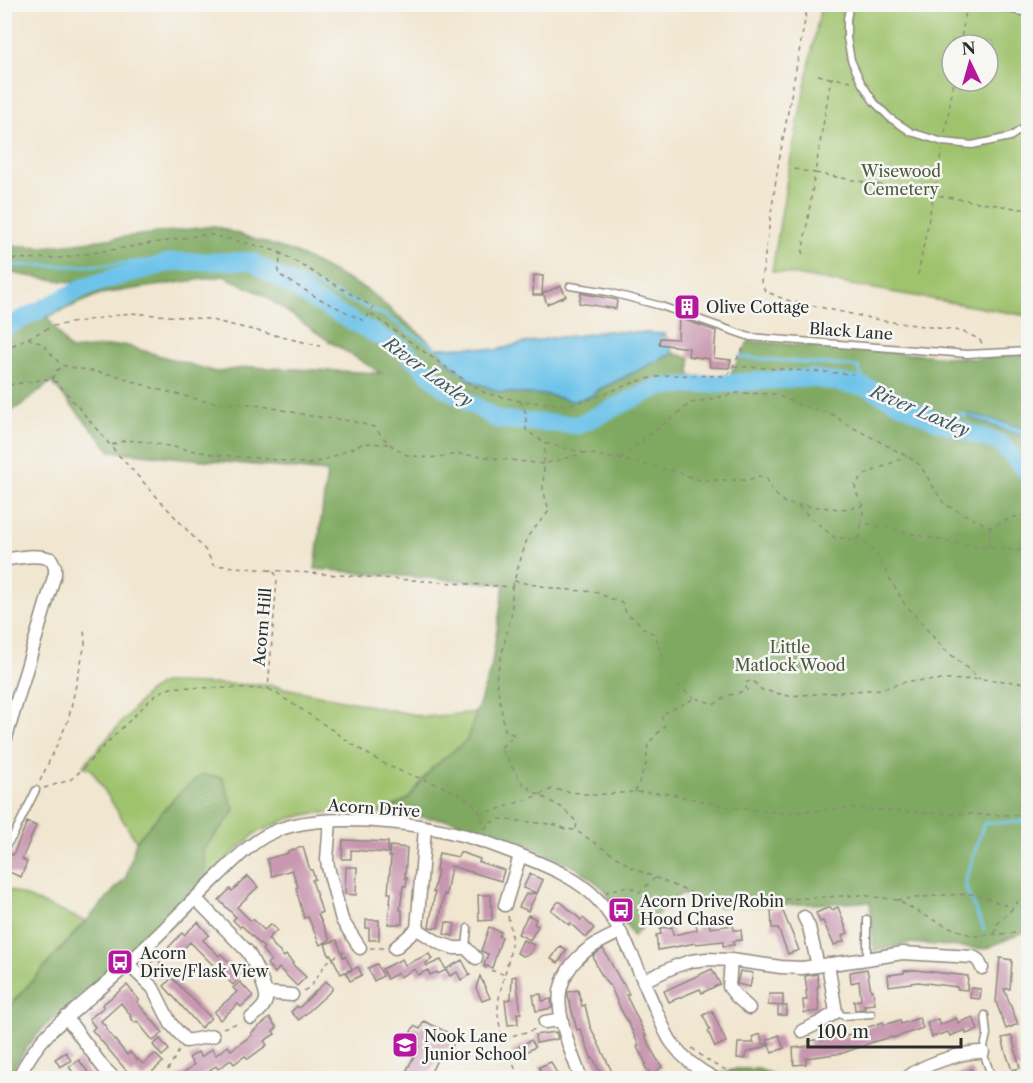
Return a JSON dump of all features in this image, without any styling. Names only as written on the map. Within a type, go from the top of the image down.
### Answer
[{"type":"street","points":[[4,560],[43,557],[51,559],[55,567],[55,574],[4,744]]},
{"type":"street","points":[[330,820],[328,867],[342,920],[360,948]]},
{"type":"street","name":"Acorn Drive","points":[[18,1078],[36,1048],[50,1032],[128,964],[258,840],[269,833],[295,825],[330,820],[385,822],[454,833],[540,863],[573,880],[598,900],[620,932],[672,1042],[688,1061],[710,1078]]},
{"type":"street","points":[[395,948],[417,929],[425,828]]},
{"type":"street","points":[[505,905],[520,856]]},
{"type":"street","points":[[195,898],[252,958],[267,993],[266,1002],[260,1011],[250,1018]]},
{"type":"street","points":[[802,1031],[836,1012],[823,965],[804,917]]},
{"type":"street","points":[[417,929],[439,943],[454,948],[466,948],[476,958]]},
{"type":"street","points":[[581,1078],[562,1019],[560,993],[571,966],[580,955],[620,932]]},
{"type":"street","points":[[643,981],[676,966],[707,959],[781,967],[823,965],[902,953],[923,953],[973,957],[982,968]]},
{"type":"street","points":[[731,960],[729,987],[749,1008]]},
{"type":"street","points":[[128,964],[153,988],[171,1024],[186,1041],[213,1036]]},
{"type":"street","points":[[267,993],[292,995]]},
{"type":"street","points":[[66,1017],[102,1066],[114,1078]]},
{"type":"street","points":[[545,1022],[562,1019]]},
{"type":"street","points":[[907,1078],[925,1066],[974,1052],[983,1052]]},
{"type":"lane","points":[[850,4],[847,38],[851,60],[874,102],[890,118],[911,132],[943,142],[972,145],[1010,137],[1029,125]]},
{"type":"lane","points":[[982,4],[1029,13]]},
{"type":"lane","name":"Black Lane","points":[[570,286],[608,292],[661,306],[750,337],[967,354],[1029,351]]},
{"type":"lane","points":[[4,849],[36,790]]},
{"type":"lane","points":[[867,919],[867,959]]},
{"type":"lane","points":[[466,948],[468,928]]},
{"type":"lane","points":[[836,1012],[844,1016],[872,1014]]},
{"type":"lane","points":[[985,1015],[987,1034],[983,1052],[992,1078]]},
{"type":"path","points":[[808,4],[778,166],[761,282],[765,291],[786,300],[884,321],[961,331],[979,339],[985,354]]},
{"type":"path","points":[[962,33],[967,4]]},
{"type":"path","points":[[818,75],[861,82]]},
{"type":"path","points":[[802,256],[831,78]]},
{"type":"path","points":[[918,275],[952,93]]},
{"type":"path","points":[[794,169],[1029,210]]},
{"type":"path","points":[[4,259],[62,258],[208,234],[281,253],[373,307],[370,313],[364,321],[318,298],[278,274],[281,253]]},
{"type":"path","points":[[4,350],[53,326],[130,313],[207,319],[320,346]]},
{"type":"path","points":[[370,313],[485,393],[520,401],[567,405],[651,378],[669,375],[727,376],[750,337]]},
{"type":"path","points":[[27,338],[43,344],[59,363],[65,366],[119,376],[149,387],[208,402],[250,404],[374,427],[389,444],[407,455],[429,458],[459,454],[544,464],[585,453]]},
{"type":"path","points":[[9,385],[52,380],[57,370],[65,366]]},
{"type":"path","points":[[733,366],[853,374]]},
{"type":"path","points":[[4,368],[7,370],[9,385],[4,393]]},
{"type":"path","name":"Acorn Hill","points":[[52,380],[57,382],[207,552],[213,565],[268,570],[275,573],[277,579],[268,689],[359,750],[391,767],[435,783],[467,799],[480,814]]},
{"type":"path","points":[[619,459],[691,404],[738,393],[774,394],[834,415],[846,424],[907,456],[920,465],[944,504],[990,528]]},
{"type":"path","points":[[520,401],[526,413],[525,430],[545,443],[678,472],[699,480],[748,480],[758,476],[767,479],[772,492],[786,504],[842,509],[864,506]]},
{"type":"path","points":[[111,445],[126,440],[147,442],[217,455],[310,464],[364,443],[389,444]]},
{"type":"path","points":[[545,443],[543,489],[549,511],[528,536],[512,587],[512,611],[496,679],[505,730],[514,735],[500,748],[523,784],[561,807],[577,822],[575,830]]},
{"type":"path","points":[[907,456],[862,476],[855,485],[856,492],[864,506],[860,538],[874,554],[904,603],[944,648],[980,679]]},
{"type":"path","points":[[796,505],[836,539],[846,537],[851,541],[860,538]]},
{"type":"path","points":[[990,528],[1017,516],[1029,516]]},
{"type":"path","points":[[861,522],[944,542],[1029,551]]},
{"type":"path","points":[[989,548],[990,528]]},
{"type":"path","points":[[268,570],[512,587]]},
{"type":"path","points":[[514,581],[558,589],[595,592],[622,603],[627,615],[635,618],[644,629],[655,634],[670,680],[695,698],[715,704],[726,696],[747,690],[745,682],[752,680],[762,690],[789,696],[882,689],[908,681],[980,679],[1029,682]]},
{"type":"path","points":[[36,790],[68,721],[85,644],[84,628]]},
{"type":"path","points":[[36,790],[70,780],[128,721],[162,691],[174,687],[268,689]]},
{"type":"path","points":[[634,792],[646,764],[648,744],[665,725],[661,715],[695,698]]},
{"type":"path","points":[[479,841],[483,821],[480,814],[499,810],[552,789],[592,795],[634,792],[666,793],[730,807],[783,813],[850,808],[948,814],[1020,815],[1029,811]]},
{"type":"path","points":[[499,810],[499,819]]},
{"type":"path","points":[[488,824],[499,819],[558,825],[565,829],[575,830],[633,868],[710,901],[727,904],[848,895],[897,900],[976,894],[1013,908]]},
{"type":"path","points":[[598,900],[608,891],[628,886],[640,892],[655,878]]},
{"type":"path","points":[[995,934],[996,925],[1019,900],[1029,897]]},
{"type":"path","points":[[897,900],[937,922],[973,936],[1029,932]]},
{"type":"path","points":[[505,905],[511,931],[511,945],[498,1015],[519,1078]]},
{"type":"path","points":[[292,995],[303,992],[312,985],[326,963],[336,956],[360,948],[395,948]]},
{"type":"path","points":[[476,958],[487,969],[504,975]]},
{"type":"path","points":[[213,1036],[221,1029],[250,1018]]},
{"type":"path","points":[[505,1040],[513,1035],[534,1030],[545,1022]]},
{"type":"path","points":[[163,1078],[186,1041]]},
{"type":"path","points":[[691,1047],[725,1070],[771,1078]]},
{"type":"green space","name":"Wisewood Cemetery","points":[[821,5],[1028,5],[1028,316],[772,271],[789,168]]},
{"type":"green space","name":"Little Matlock Wood","points":[[214,226],[294,252],[367,290],[437,348],[448,362],[470,380],[499,392],[548,395],[572,401],[591,396],[598,390],[673,353],[690,358],[690,376],[728,378],[749,341],[976,359],[1028,354],[1028,429],[971,414],[966,416],[1028,438],[1028,916],[1024,932],[985,949],[910,943],[874,951],[870,902],[719,907],[681,894],[633,936],[604,889],[579,869],[502,835],[451,820],[382,813],[409,798],[432,768],[467,740],[491,668],[504,584],[315,569],[327,472],[111,451],[51,382],[5,415],[4,376],[11,371],[5,346],[5,320],[77,283],[5,271],[5,245],[43,247]],"holes":[[[224,276],[262,294],[329,341],[381,373],[249,367],[216,372],[124,345],[70,350],[47,317],[100,294]]]},
{"type":"green space","points":[[162,683],[270,685],[425,717],[477,712],[467,740],[432,768],[409,798],[382,813],[315,813],[288,819],[256,833],[207,877],[203,850],[235,811],[177,795],[136,841],[91,769],[83,766],[148,692]]},
{"type":"green space","points":[[201,775],[222,777],[235,811],[203,850],[207,877],[141,941],[44,1027],[5,1078],[5,1011],[126,877],[136,841],[177,795]]},
{"type":"green space","points":[[5,888],[85,921],[5,1011]]},
{"type":"green space","points":[[736,1069],[758,1069],[783,1078],[733,1078],[720,1074]]},
{"type":"water","points":[[606,331],[665,334],[673,353],[598,390],[591,396],[572,401],[548,395],[499,392],[470,380],[448,362],[437,348],[472,347],[497,350],[552,338]]},
{"type":"water","points":[[971,414],[1028,429],[1028,438],[966,416]]},
{"type":"building","points":[[534,275],[543,276],[542,295],[533,295]]},
{"type":"building","points":[[561,286],[566,296],[547,304],[543,293]]},
{"type":"building","points":[[581,293],[617,300],[616,309],[579,303]]},
{"type":"building","name":"Olive Cottage","points":[[681,303],[695,304],[694,312],[680,307]]},
{"type":"building","points":[[679,318],[716,331],[714,358],[731,360],[729,368],[710,367],[709,359],[688,356],[689,348],[659,344],[660,338],[678,339]]},
{"type":"building","points":[[27,822],[36,826],[22,859],[27,862],[21,877],[4,870],[4,867],[10,854],[13,855]]},
{"type":"building","points":[[343,840],[388,842],[388,853],[351,850],[351,859],[342,859]]},
{"type":"building","points":[[390,846],[407,848],[405,878],[407,878],[406,886],[403,886],[400,910],[402,910],[402,924],[388,924],[391,893],[388,893]]},
{"type":"building","points":[[303,847],[315,879],[312,880],[322,912],[318,914],[330,940],[320,945],[308,917],[304,918],[292,870],[272,876],[267,859]]},
{"type":"building","points":[[460,852],[480,859],[479,862],[504,870],[501,881],[451,866],[438,928],[429,927],[439,853],[458,857]]},
{"type":"building","points":[[346,867],[357,867],[356,895],[345,894]]},
{"type":"building","points":[[530,874],[543,880],[537,893],[523,888]]},
{"type":"building","points":[[248,876],[258,887],[237,907],[264,930],[271,924],[277,930],[268,939],[306,977],[297,986],[279,968],[275,973],[267,964],[271,960],[262,950],[264,948],[233,920],[236,917],[219,900]]},
{"type":"building","points":[[537,893],[528,911],[519,907],[526,894]]},
{"type":"building","points":[[478,895],[491,895],[492,920],[479,921]]},
{"type":"building","points":[[558,902],[594,928],[586,938],[551,910]]},
{"type":"building","points":[[830,907],[832,910],[838,907],[848,933],[842,936],[844,941],[834,945],[823,921],[820,922],[816,913]]},
{"type":"building","points":[[782,909],[799,950],[788,954],[778,928],[772,928],[771,910]]},
{"type":"building","points":[[528,915],[536,919],[534,924],[538,926],[530,940],[518,934]]},
{"type":"building","points":[[366,920],[379,920],[379,940],[369,940]]},
{"type":"building","points":[[709,920],[710,928],[733,925],[734,930],[741,930],[742,940],[733,941],[734,945],[723,946],[723,941],[658,950],[656,935],[661,934],[660,928],[672,927],[673,935],[697,930],[696,922]]},
{"type":"building","points":[[198,922],[209,935],[203,940],[240,973],[233,985],[190,942],[175,957],[167,949],[182,933],[184,935]]},
{"type":"building","points":[[446,922],[455,924],[453,936],[444,934]]},
{"type":"building","points":[[489,927],[501,932],[499,936],[502,937],[492,968],[484,965],[488,954],[481,951]]},
{"type":"building","points":[[337,940],[343,957],[345,956],[352,969],[341,974],[325,944]]},
{"type":"building","points":[[523,940],[534,945],[530,954],[522,956],[517,953]]},
{"type":"building","points":[[560,946],[567,950],[558,963],[551,959]]},
{"type":"building","points":[[603,949],[629,994],[626,995],[662,1067],[651,1075],[644,1065],[646,1064],[637,1047],[639,1046],[610,985],[598,969],[593,956]]},
{"type":"building","points":[[429,954],[432,959],[426,963],[427,966],[441,960],[446,970],[430,975],[428,970],[418,975],[415,969],[400,977],[398,973],[387,979],[382,969],[402,959],[405,965]]},
{"type":"building","points":[[156,958],[170,973],[163,979],[150,964]]},
{"type":"building","points":[[1000,958],[1012,960],[1010,989],[1004,989],[1018,1024],[1006,1029],[996,1002]]},
{"type":"building","points":[[462,960],[470,975],[461,980],[457,972],[450,976],[446,969]]},
{"type":"building","points":[[377,964],[383,976],[374,981],[368,968]]},
{"type":"building","points":[[358,967],[362,975],[350,981],[346,973]]},
{"type":"building","points":[[712,969],[720,984],[702,993],[700,989],[669,1002],[664,991]]},
{"type":"building","points":[[867,969],[875,1004],[864,1005],[865,1009],[855,1010],[854,1001],[861,1000],[859,981],[851,983],[850,972]]},
{"type":"building","points":[[916,970],[968,976],[967,990],[918,982],[889,986],[888,975]]},
{"type":"building","points":[[740,971],[753,973],[750,987],[737,984]]},
{"type":"building","points":[[817,974],[819,1011],[804,1013],[803,1000],[807,1000],[805,976]]},
{"type":"building","points":[[480,976],[490,998],[482,1001],[476,988]]},
{"type":"building","points":[[516,976],[521,1013],[517,1013],[518,1024],[508,1025],[505,1000],[511,999],[512,977]]},
{"type":"building","points":[[172,978],[211,1018],[201,1028],[164,986]]},
{"type":"building","points":[[326,981],[332,990],[299,1020],[291,1012],[297,1006],[299,1008]]},
{"type":"building","points":[[240,982],[253,996],[241,1007],[238,1004],[220,1020],[214,1012],[237,992],[233,988]]},
{"type":"building","points":[[127,985],[139,1000],[137,1002],[163,1033],[153,1041],[137,1021],[135,1023],[121,1003],[101,1021],[127,1055],[130,1052],[143,1064],[155,1054],[163,1062],[145,1078],[136,1072],[131,1076],[92,1030],[95,1027],[89,1019]]},
{"type":"building","points":[[971,988],[981,989],[980,999],[970,998]]},
{"type":"building","points":[[578,990],[582,1006],[585,1005],[590,1026],[615,1078],[603,1078],[592,1059],[580,1029],[577,1030],[568,992]]},
{"type":"building","points":[[541,994],[542,1001],[551,999],[552,1008],[536,1011],[533,995]]},
{"type":"building","points":[[769,994],[783,994],[783,1006],[768,1005]]},
{"type":"building","points":[[778,1006],[787,1006],[786,1015],[778,1015]]},
{"type":"building","points":[[712,1011],[726,1042],[715,1047],[703,1015]]},
{"type":"building","points":[[973,1017],[978,1030],[966,1034],[965,1030],[950,1036],[948,1032],[932,1037],[927,1023],[938,1019],[940,1025],[956,1018],[958,1023]]},
{"type":"building","points":[[270,1018],[277,1028],[273,1031],[275,1034],[264,1041],[267,1045],[248,1059],[245,1056],[234,1064],[231,1060],[218,1069],[216,1066],[198,1078],[176,1078],[194,1065],[189,1058],[198,1052],[201,1057],[212,1049],[216,1055],[228,1046],[231,1050]]},
{"type":"building","points":[[919,1018],[923,1028],[843,1053],[806,1058],[806,1064],[794,1065],[793,1048],[810,1046],[809,1041],[842,1037],[883,1022],[884,1025],[900,1020],[901,1024]]},
{"type":"building","points":[[424,1021],[457,1037],[446,1059],[439,1056],[428,1078],[403,1078],[419,1046],[407,1040],[414,1026],[420,1029]]},
{"type":"building","points":[[556,1032],[558,1039],[536,1043],[535,1035]]},
{"type":"building","points":[[760,1034],[763,1044],[769,1044],[767,1040],[779,1035],[784,1048],[772,1053],[769,1045],[746,1053],[746,1059],[737,1058],[738,1043],[754,1043],[752,1037]]},
{"type":"building","points":[[1012,1036],[1020,1068],[1012,1070],[1002,1038]]},
{"type":"building","points":[[160,1039],[169,1050],[162,1056],[153,1045]]},
{"type":"building","points":[[531,1040],[535,1047],[516,1058],[512,1051]]},
{"type":"building","points":[[66,1052],[71,1061],[60,1067],[55,1059]]},
{"type":"building","points":[[79,1060],[92,1078],[77,1078],[69,1067]]},
{"type":"building","points":[[551,1062],[559,1078],[544,1078],[539,1067]]},
{"type":"building","points":[[972,1069],[975,1078],[950,1078]]},
{"type":"waterway","points":[[4,265],[78,266],[142,261],[172,262]]},
{"type":"waterway","name":"River Loxley","points":[[4,328],[85,287],[113,278],[172,262],[251,261],[315,301],[403,349],[442,386],[498,420],[578,425],[658,387],[811,378],[866,387],[938,422],[1002,444],[1028,471]]},
{"type":"waterway","points":[[268,271],[278,269],[386,316],[437,348]]},
{"type":"waterway","points":[[739,357],[858,367],[866,387]]},
{"type":"waterway","points":[[938,422],[959,414],[966,416]]},
{"type":"waterway","points":[[984,929],[965,883],[984,823],[1019,822],[1028,819]]},
{"type":"place","name":"Olive Cottage","points":[[687,307]]},
{"type":"place","name":"Acorn Drive/Robin Hood Chase","points":[[621,910]]},
{"type":"place","name":"Acorn Drive/Flask View","points":[[120,962]]},
{"type":"place","name":"Nook Lane Junior School","points":[[405,1045]]}]
